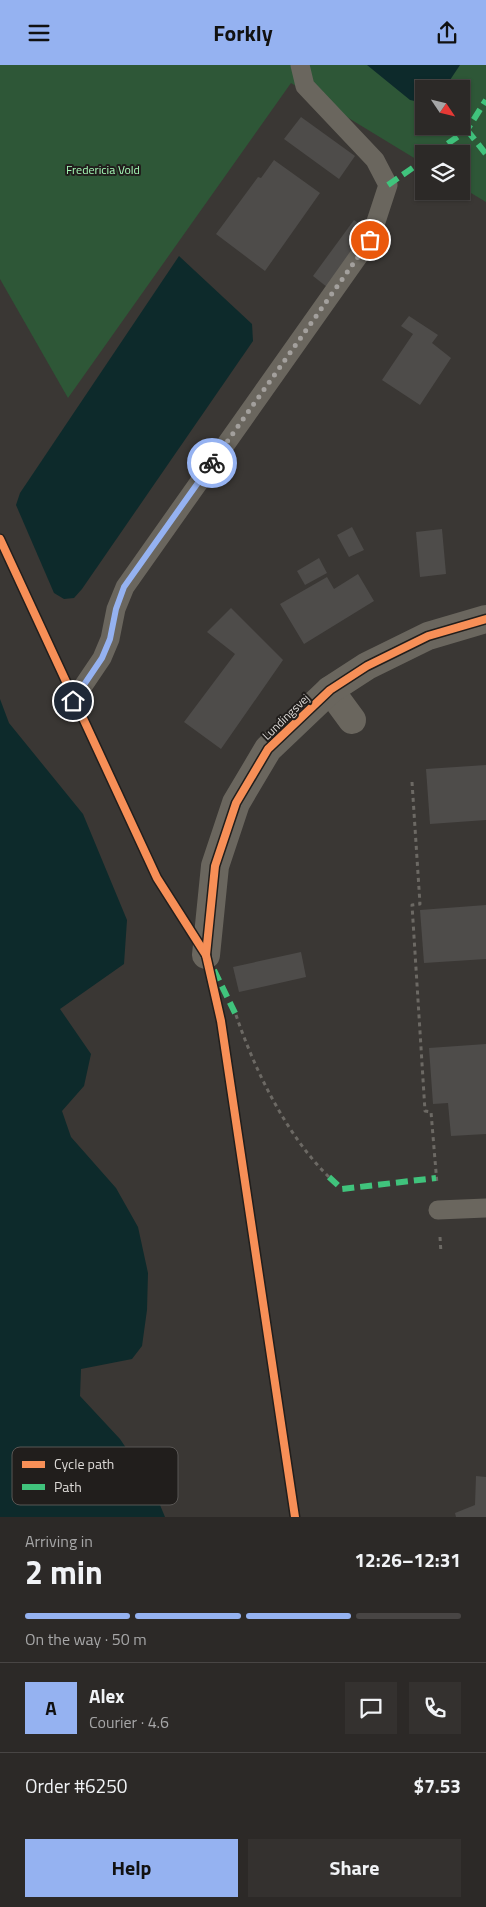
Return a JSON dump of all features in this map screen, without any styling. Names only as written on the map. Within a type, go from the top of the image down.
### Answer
[{"type":"street","name":"Lundingsvej","points":[[206,955],[215,866],[236,803],[268,749],[330,690],[367,666],[428,635],[486,619]]},
{"type":"street","points":[[330,690],[352,720]]},
{"type":"lane","points":[[73,701],[102,658],[110,639],[116,609],[124,587],[370,240],[388,185],[375,159],[305,86],[300,65]]},
{"type":"lane","points":[[438,1210],[486,1208]]},
{"type":"path","points":[[412,782],[420,903],[412,905],[426,1111],[431,1112],[441,1253]]},
{"type":"path","points":[[236,1015],[256,1064],[286,1123],[316,1163],[330,1177]]},
{"type":"green space","name":"Fredericia Vold","points":[[0,65],[486,65],[486,202],[470,192],[470,145],[415,145],[415,159],[291,83],[68,398],[0,279]]},
{"type":"water","points":[[367,65],[460,65],[450,80],[415,80],[415,101],[410,100]]},
{"type":"water","points":[[179,256],[252,324],[253,341],[82,589],[74,598],[64,599],[54,593],[16,505],[20,493]]},
{"type":"water","points":[[0,699],[9,723],[83,814],[127,920],[124,964],[60,1009],[91,1054],[84,1086],[62,1111],[71,1137],[116,1188],[138,1227],[148,1273],[147,1310],[142,1346],[132,1359],[81,1369],[80,1396],[125,1447],[12,1447],[12,1505],[160,1505],[165,1517],[0,1517]]},
{"type":"building","points":[[301,117],[355,156],[339,179],[284,139]]},
{"type":"building","points":[[274,160],[320,193],[265,271],[216,234],[258,177],[261,178]]},
{"type":"building","points":[[354,220],[369,231],[327,287],[313,276]]},
{"type":"building","points":[[409,316],[438,335],[432,343],[451,358],[420,405],[382,380],[413,334],[401,326]]},
{"type":"building","points":[[352,527],[364,550],[349,557],[337,535]]},
{"type":"building","points":[[442,529],[446,574],[420,577],[416,532]]},
{"type":"building","points":[[319,558],[327,573],[305,585],[297,571]]},
{"type":"building","points":[[358,574],[374,601],[304,644],[280,604],[327,577],[334,589]]},
{"type":"building","points":[[231,608],[283,660],[221,749],[184,722],[235,654],[207,632]]},
{"type":"building","points":[[486,765],[486,820],[430,824],[426,769]]},
{"type":"building","points":[[486,905],[486,959],[424,963],[420,910]]},
{"type":"building","points":[[301,952],[306,977],[239,992],[233,967]]},
{"type":"building","points":[[486,1044],[486,1134],[451,1136],[448,1103],[433,1104],[429,1048]]},
{"type":"building","points":[[476,1476],[486,1477],[486,1517],[456,1517],[455,1513],[475,1505]]},
{"type":"marked path","points":[[446,145],[467,130],[486,100]]},
{"type":"marked path","points":[[470,134],[486,154]]},
{"type":"marked path","points":[[388,185],[415,166]]},
{"type":"marked path","points":[[214,970],[236,1015]]},
{"type":"marked path","points":[[329,1177],[342,1189],[436,1178]]},
{"type":"cycle path","points":[[0,539],[157,878],[206,955],[221,1021],[295,1517]]},
{"type":"cycle path","points":[[206,955],[215,866],[236,803],[268,749],[330,690],[367,666],[428,636],[486,619]]},
{"type":"way so far","points":[[212,463],[370,240]]},
{"type":"route","points":[[73,701],[102,658],[110,639],[116,609],[124,587],[212,463]]}]
